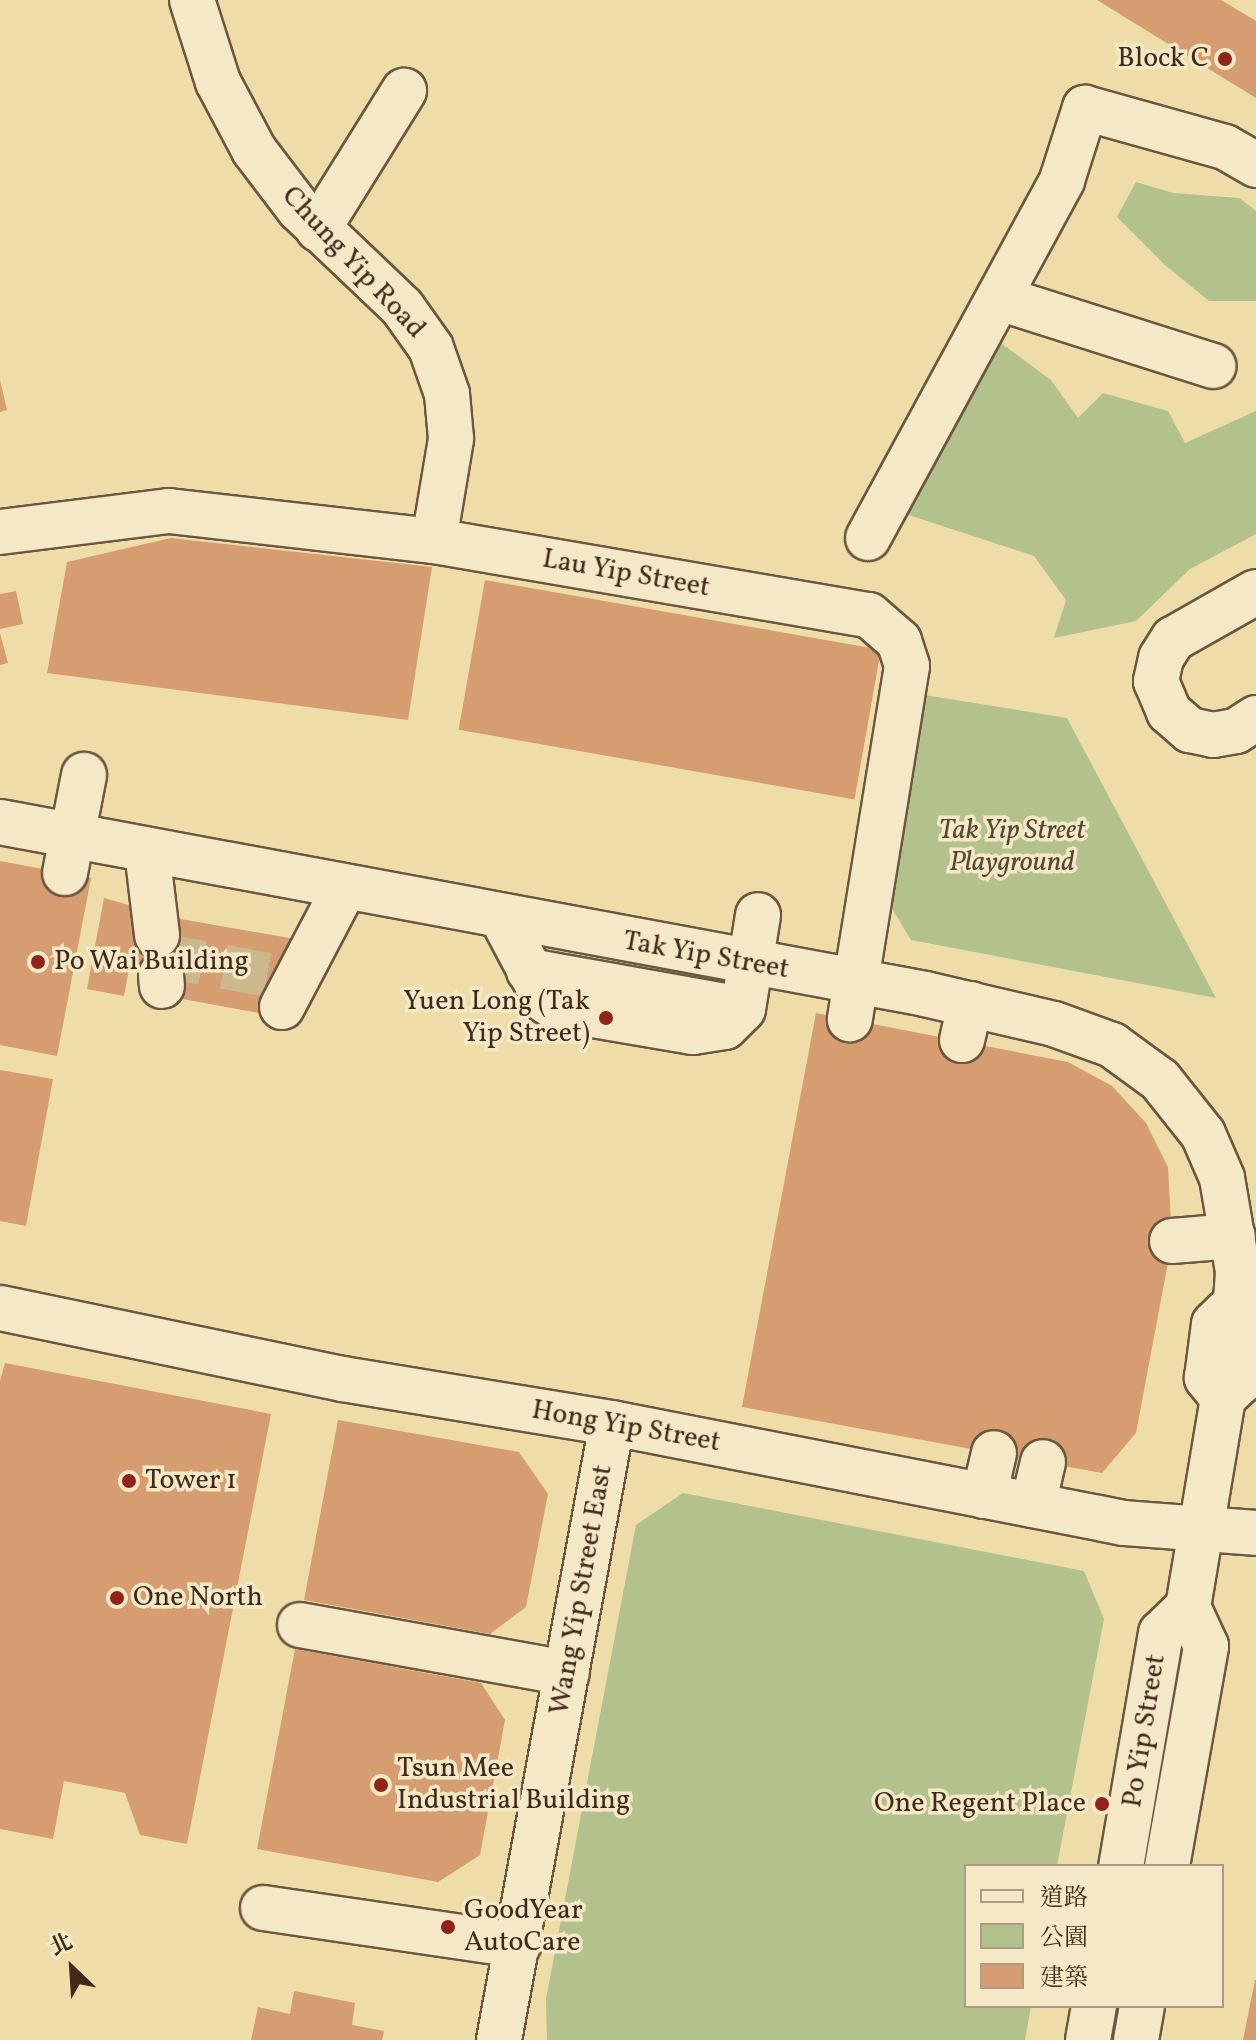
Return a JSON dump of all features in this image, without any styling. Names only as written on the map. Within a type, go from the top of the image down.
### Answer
[{"type":"street","name":"Chung Yip Road","points":[[192,0],[208,56],[235,116],[276,181],[318,229],[402,307],[442,372],[451,439],[434,541]]},
{"type":"street","points":[[318,229],[404,91]]},
{"type":"street","points":[[868,538],[1062,180],[1085,108],[1225,147],[1256,165]]},
{"type":"street","points":[[999,298],[1214,366]]},
{"type":"street","name":"Lau Yip Street","points":[[0,532],[169,511],[434,541],[869,615],[887,627],[899,641],[907,666],[852,1000]]},
{"type":"street","points":[[1255,606],[1173,639],[1161,658],[1156,681],[1169,712],[1190,730],[1213,735],[1236,731],[1256,718]]},
{"type":"street","points":[[69,854],[84,775]]},
{"type":"street","name":"Tak Yip Street","points":[[0,822],[69,854],[147,851],[345,887],[750,965],[852,1000],[966,1022],[1054,1024],[1112,1045],[1160,1080],[1203,1134],[1222,1178],[1233,1236],[1236,1303],[1214,1324],[1207,1378],[1223,1398],[1199,1530]]},
{"type":"street","points":[[147,851],[162,950]]},
{"type":"street","points":[[282,1007],[302,951],[345,887]]},
{"type":"street","points":[[502,918],[529,971],[743,1009],[758,915]]},
{"type":"street","points":[[1172,1241],[1233,1236]]},
{"type":"street","name":"Hong Yip Street","points":[[0,1308],[343,1379],[612,1423],[1124,1523],[1255,1535]]},
{"type":"street","name":"Wang Yip Street East","points":[[499,2040],[612,1423]]},
{"type":"street","points":[[984,1496],[994,1453]]},
{"type":"street","points":[[1033,1505],[1043,1462]]},
{"type":"street","points":[[1188,1607],[1199,1530]]},
{"type":"street","name":"Po Yip Street","points":[[1121,1864],[1161,1633],[1188,1607],[1206,1646],[1167,1864]]},
{"type":"street","points":[[300,1625],[567,1673]]},
{"type":"street","points":[[263,1908],[518,1945]]},
{"type":"street","points":[[1088,2040],[1094,2008]]},
{"type":"street","points":[[1136,2040],[1142,2008]]},
{"type":"green space","points":[[1136,182],[1173,193],[1239,198],[1256,211],[1256,301],[1209,301],[1165,265],[1117,217]]},
{"type":"green space","points":[[998,341],[1051,380],[1078,418],[1103,393],[1168,411],[1185,443],[1256,411],[1256,534],[1190,569],[1136,621],[1054,638],[1066,600],[1034,556],[869,502]]},
{"type":"green space","name":"Tak Yip Street Playground","points":[[924,695],[1067,718],[1216,998],[911,940],[891,907]]},
{"type":"green space","points":[[683,1493],[1084,1571],[1104,1619],[1057,1864],[964,1864],[964,2008],[1031,2008],[1025,2040],[547,2040],[546,1999],[636,1525]]},
{"type":"building","name":"Block C","points":[[1097,0],[1221,0],[1256,21],[1256,98]]},
{"type":"building","points":[[0,380],[7,410],[0,412]]},
{"type":"building","points":[[171,538],[432,567],[408,720],[47,673],[67,562]]},
{"type":"building","points":[[485,580],[881,650],[854,799],[459,730]]},
{"type":"building","points":[[16,591],[23,624],[0,629],[0,594]]},
{"type":"building","points":[[0,633],[8,663],[0,665]]},
{"type":"building","name":"Po Wai Building","points":[[0,861],[91,878],[57,1056],[0,1045]]},
{"type":"building","points":[[104,898],[175,918],[295,939],[280,1017],[161,995],[165,975],[129,969],[124,996],[87,989]]},
{"type":"building","points":[[816,1013],[1068,1062],[1112,1086],[1146,1123],[1168,1167],[1172,1241],[1136,1433],[1102,1473],[742,1407]]},
{"type":"building","points":[[0,1070],[53,1079],[26,1226],[0,1221]]},
{"type":"building","name":"One North","points":[[5,1363],[271,1414],[187,1844],[140,1835],[125,1793],[64,1781],[53,1839],[0,1829],[0,1381]]},
{"type":"building","points":[[338,1420],[519,1452],[548,1494],[526,1607],[490,1634],[304,1600]]},
{"type":"building","name":"Tsun Mee Industrial Building","points":[[295,1649],[481,1683],[505,1720],[480,1855],[438,1882],[257,1849]]},
{"type":"building","points":[[1255,1980],[1256,2040],[1243,2040]]},
{"type":"building","points":[[294,1991],[355,2003],[352,2025],[384,2031],[382,2040],[251,2040],[258,2007],[290,2014]]},
{"type":"tunnel","points":[[159,955],[296,980]]},
{"type":"place","name":"Block C","points":[[1225,59]]},
{"type":"place","name":"Po Wai Building","points":[[38,962]]},
{"type":"place","name":"Yuen Long (Tak Yip Street)","points":[[606,1018]]},
{"type":"place","name":"Tower 1","points":[[129,1481]]},
{"type":"place","name":"One North","points":[[117,1598]]},
{"type":"place","name":"Tsun Mee Industrial Building","points":[[381,1785]]},
{"type":"place","name":"One Regent Place","points":[[1102,1804]]},
{"type":"place","name":"GoodYear AutoCare","points":[[448,1927]]}]
